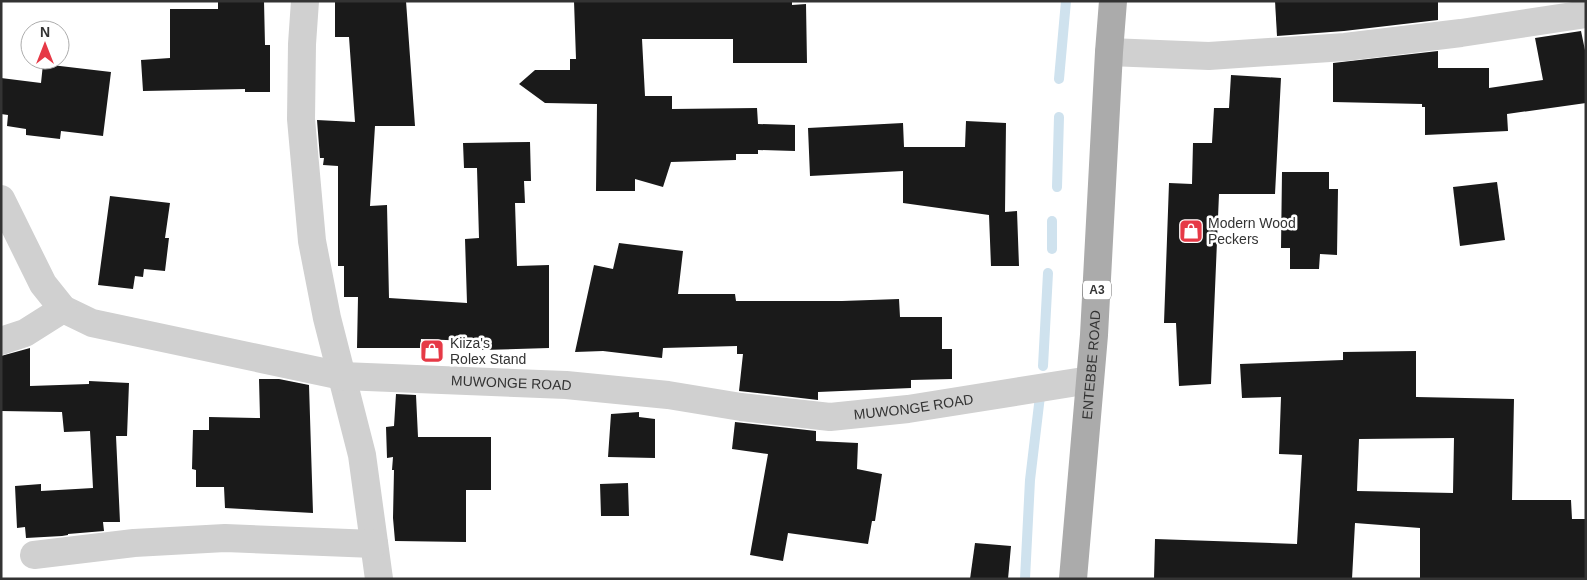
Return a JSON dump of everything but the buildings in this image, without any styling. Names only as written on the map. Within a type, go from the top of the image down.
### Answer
[{"type":"main road","name":"ENTEBBE ROAD","points":[[1073,579],[1094,335],[1113,1]]},
{"type":"street","points":[[305,1],[302,44],[301,119],[312,241],[327,318],[362,455],[379,579]]},
{"type":"street","points":[[1109,52],[1209,56],[1345,47],[1461,33],[1586,14]]},
{"type":"street","name":"MUWONGE ROAD","points":[[1,199],[43,284],[63,309],[92,323],[342,376],[566,385],[668,395],[741,407],[830,417],[908,409],[1090,380]]},
{"type":"street","points":[[1,341],[25,333],[63,309]]},
{"type":"street","points":[[34,555],[134,543],[226,538],[374,544]]},
{"type":"waterway","points":[[1059,79],[1066,1]]},
{"type":"waterway","points":[[1057,187],[1059,117]]},
{"type":"waterway","points":[[1052,221],[1052,249]]},
{"type":"waterway","points":[[1043,366],[1048,273]]},
{"type":"waterway","points":[[1025,579],[1030,480],[1040,396]]},
{"type":"place","name":"Modern Wood Peckers","points":[[1191,231]]},
{"type":"place","name":"Kiiza's Rolex Stand","points":[[432,351]]}]
